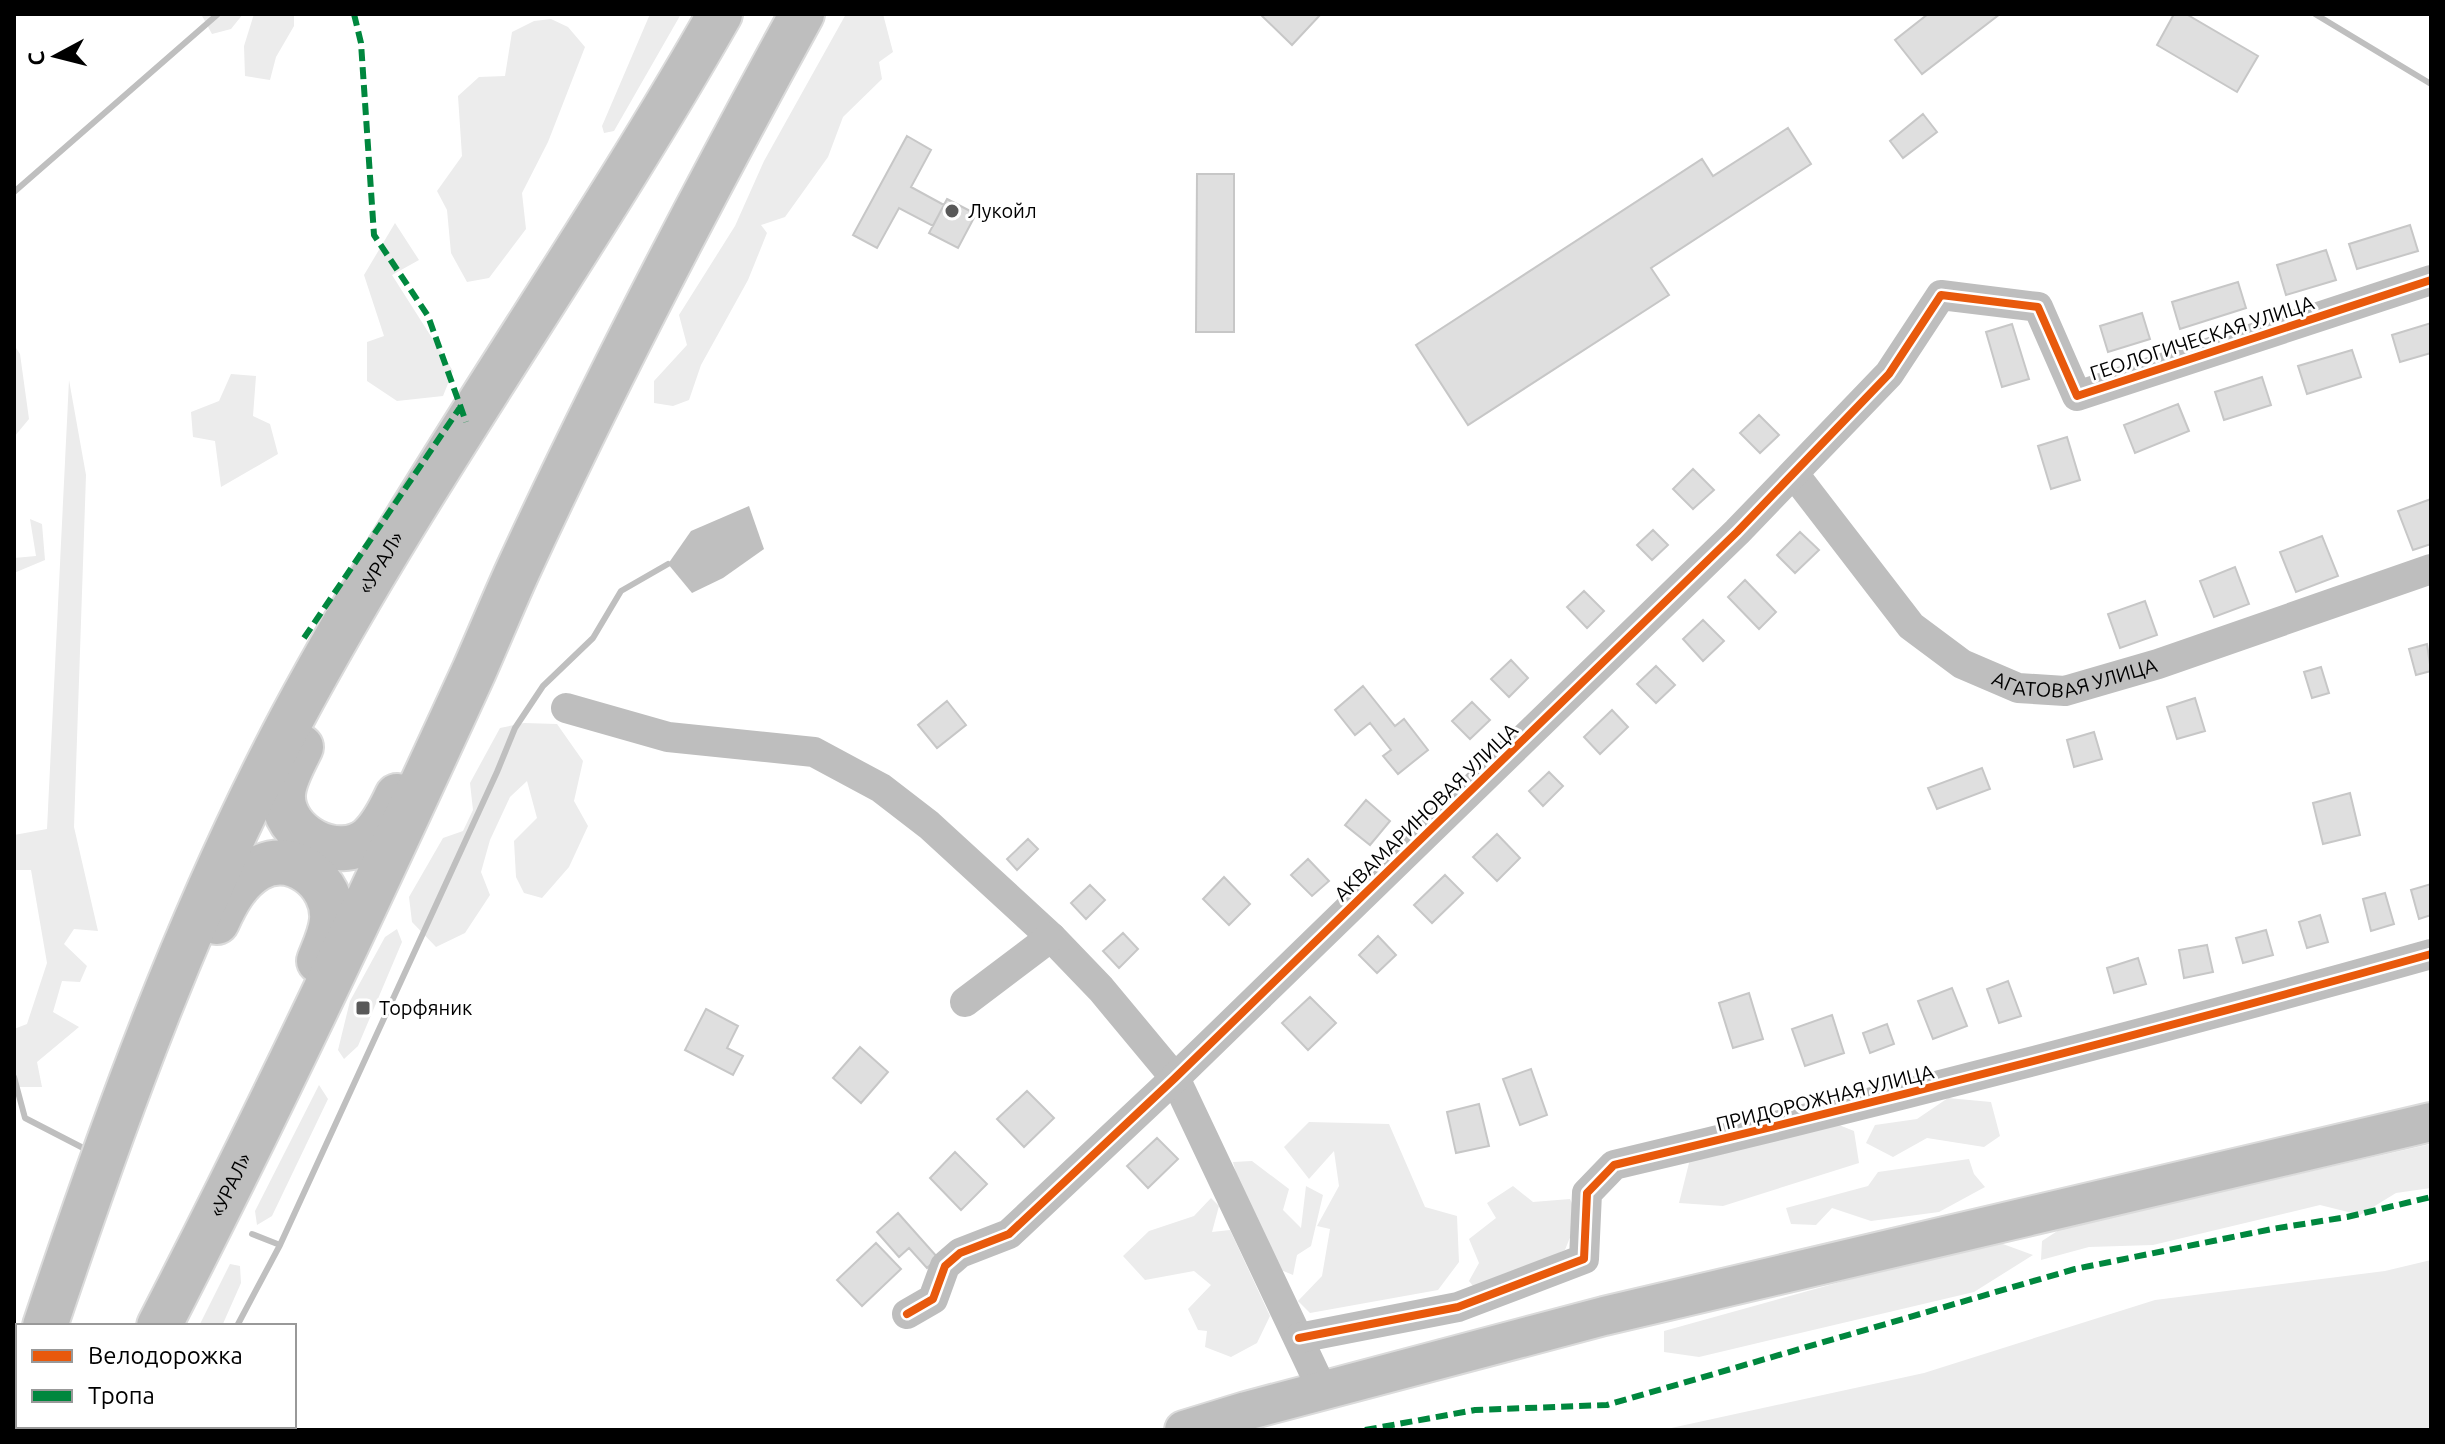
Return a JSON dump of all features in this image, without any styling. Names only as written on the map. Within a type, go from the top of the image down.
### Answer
[{"type":"highway","name":"«УРАЛ»","points":[[46,1324],[102,1157],[146,1044],[228,847],[290,722],[348,618],[466,422],[720,14]]},
{"type":"highway","points":[[348,618],[313,721],[288,775],[283,796],[287,817],[301,833],[334,848],[350,848],[369,839],[388,816],[430,733],[476,668],[518,571],[679,245],[802,14]]},
{"type":"highway","name":"«УРАЛ»","points":[[160,1324],[257,1132],[476,668]]},
{"type":"highway","points":[[146,1044],[180,1003],[223,908],[240,881],[271,863],[284,861],[305,869],[322,883],[331,900],[332,920],[329,936],[278,1057],[257,1132]]},
{"type":"main road","points":[[1184,1430],[1604,1316],[2431,1122]]},
{"type":"street","name":"ГЕОЛОГИЧЕСКАЯ УЛИЦА","points":[[1941,295],[2038,307],[2077,396],[2431,280]]},
{"type":"street","name":"АКВАМАРИНОВАЯ УЛИЦА","points":[[907,1314],[933,1299],[945,1266],[960,1253],[1009,1234],[1175,1078],[1794,474],[1889,374],[1941,295]]},
{"type":"street","name":"АГАТОВАЯ УЛИЦА","points":[[1794,474],[1911,626],[1962,664],[2018,688],[2065,691],[2158,664],[2431,569]]},
{"type":"street","points":[[566,708],[668,737],[814,752],[893,798],[929,825],[1051,937],[1101,989],[1175,1078],[1323,1391]]},
{"type":"street","points":[[965,1002],[1051,937]]},
{"type":"street","name":"ПРИДОРОЖНАЯ УЛИЦА","points":[[1299,1338],[1458,1307],[1584,1259],[1587,1193],[1614,1165],[1887,1100],[2431,954]]},
{"type":"shaded area","points":[[201,14],[243,14],[231,29],[212,34]]},
{"type":"shaded area","points":[[254,14],[294,14],[294,26],[276,57],[270,80],[245,76],[244,46]]},
{"type":"shaded area","points":[[650,14],[681,14],[614,131],[604,133],[602,126]]},
{"type":"shaded area","points":[[846,14],[883,14],[893,52],[879,62],[882,79],[843,117],[828,157],[785,217],[761,225],[767,233],[748,280],[701,365],[689,400],[673,406],[654,403],[654,381],[687,345],[679,315],[735,226],[764,161]]},
{"type":"shaded area","points":[[551,19],[568,27],[585,47],[548,142],[522,193],[526,229],[489,278],[467,282],[451,253],[447,210],[437,191],[462,156],[458,96],[479,77],[505,76],[512,32],[534,21]]},
{"type":"shaded area","points":[[395,223],[419,260],[392,275],[453,371],[443,396],[397,401],[367,381],[367,342],[384,336],[364,275]]},
{"type":"shaded area","points":[[14,345],[20,354],[29,419],[14,437]]},
{"type":"shaded area","points":[[231,374],[256,376],[253,416],[270,424],[278,454],[221,487],[215,441],[193,437],[191,412],[219,401]]},
{"type":"shaded area","points":[[69,380],[86,475],[74,827],[98,931],[74,929],[64,944],[87,966],[80,982],[62,981],[53,1012],[79,1027],[37,1062],[42,1087],[14,1087],[14,1029],[27,1024],[47,963],[31,870],[14,870],[14,835],[47,829]]},
{"type":"shaded area","points":[[749,506],[764,549],[723,578],[692,593],[668,564],[691,531]]},
{"type":"shaded area","points":[[30,519],[42,524],[45,560],[14,573],[14,558],[36,556]]},
{"type":"shaded area","points":[[524,723],[557,724],[583,761],[574,801],[588,826],[569,867],[542,898],[524,893],[516,877],[514,841],[537,818],[527,781],[510,797],[490,840],[481,872],[490,895],[465,933],[436,947],[412,922],[409,897],[443,838],[463,831],[473,810],[470,783],[500,728]]},
{"type":"shaded area","points":[[397,929],[402,942],[358,1046],[344,1059],[338,1050],[350,1001],[385,937]]},
{"type":"shaded area","points":[[319,1085],[328,1099],[272,1216],[257,1225],[255,1211]]},
{"type":"shaded area","points":[[1948,1098],[1991,1102],[2000,1136],[1984,1147],[1927,1138],[1893,1157],[1866,1143],[1875,1125],[1917,1119]]},
{"type":"shaded area","points":[[1829,1121],[1854,1131],[1859,1163],[1723,1206],[1679,1203],[1691,1155]]},
{"type":"shaded area","points":[[1309,1122],[1389,1124],[1425,1207],[1457,1216],[1459,1262],[1438,1290],[1310,1313],[1298,1301],[1322,1276],[1330,1229],[1317,1226],[1339,1186],[1334,1151],[1309,1179],[1284,1147]]},
{"type":"shaded area","points":[[2431,1144],[2431,1188],[2396,1193],[2360,1215],[2320,1205],[2153,1245],[2089,1247],[2041,1260],[2042,1241],[2062,1228]]},
{"type":"shaded area","points":[[1969,1159],[1974,1174],[1985,1187],[1939,1212],[1871,1221],[1832,1208],[1816,1225],[1791,1224],[1786,1208],[1868,1186],[1878,1172]]},
{"type":"shaded area","points":[[1252,1161],[1289,1189],[1283,1210],[1301,1228],[1306,1186],[1323,1195],[1311,1246],[1297,1255],[1293,1275],[1281,1270],[1242,1197],[1233,1162]]},
{"type":"shaded area","points":[[1513,1186],[1533,1202],[1570,1199],[1578,1217],[1565,1250],[1477,1291],[1469,1281],[1479,1263],[1469,1239],[1496,1218],[1487,1203]]},
{"type":"shaded area","points":[[1211,1198],[1219,1206],[1212,1232],[1230,1230],[1270,1316],[1257,1343],[1231,1357],[1205,1347],[1207,1331],[1198,1330],[1188,1309],[1211,1285],[1194,1271],[1145,1280],[1123,1256],[1149,1231],[1194,1216]]},
{"type":"shaded area","points":[[1992,1240],[2033,1255],[1974,1292],[1699,1357],[1664,1352],[1664,1331]]},
{"type":"shaded area","points":[[2431,1260],[2431,1430],[1662,1430],[1924,1373],[2155,1300],[2385,1271]]},
{"type":"shaded area","points":[[230,1264],[240,1266],[241,1283],[223,1324],[200,1324]]},
{"type":"building","points":[[1260,14],[1321,14],[1292,45]]},
{"type":"building","points":[[1928,14],[2000,14],[1922,74],[1895,40]]},
{"type":"building","points":[[2174,14],[2186,14],[2258,56],[2237,92],[2157,45]]},
{"type":"building","points":[[1923,114],[1937,132],[1903,158],[1890,141]]},
{"type":"building","points":[[1788,128],[1811,164],[1651,268],[1669,295],[1468,425],[1416,345],[1702,159],[1713,176]]},
{"type":"building","points":[[907,136],[931,150],[911,187],[944,205],[933,226],[899,208],[877,248],[853,235]]},
{"type":"building","points":[[1197,174],[1234,174],[1234,332],[1196,332]]},
{"type":"building","points":[[947,199],[976,214],[958,248],[929,233]]},
{"type":"building","points":[[2410,225],[2418,251],[2357,269],[2349,244]]},
{"type":"building","points":[[2326,250],[2336,280],[2286,295],[2277,265]]},
{"type":"building","points":[[2238,282],[2246,308],[2180,329],[2172,302]]},
{"type":"building","points":[[2142,313],[2150,339],[2108,352],[2100,326]]},
{"type":"building","points":[[2431,323],[2431,353],[2400,362],[2392,335]]},
{"type":"building","points":[[2012,324],[2029,379],[2002,387],[1986,332]]},
{"type":"building","points":[[2352,350],[2361,377],[2307,394],[2298,366]]},
{"type":"building","points":[[2262,377],[2271,405],[2224,420],[2215,392]]},
{"type":"building","points":[[2178,404],[2189,431],[2135,453],[2124,425]]},
{"type":"building","points":[[1759,415],[1779,435],[1760,453],[1740,433]]},
{"type":"building","points":[[2067,437],[2080,480],[2051,489],[2038,446]]},
{"type":"building","points":[[1693,469],[1714,490],[1693,509],[1673,489]]},
{"type":"building","points":[[2431,499],[2431,544],[2413,550],[2398,511]]},
{"type":"building","points":[[1653,530],[1668,545],[1652,560],[1637,545]]},
{"type":"building","points":[[1800,532],[1819,550],[1795,573],[1777,555]]},
{"type":"building","points":[[2322,536],[2338,576],[2296,592],[2280,552]]},
{"type":"building","points":[[2235,567],[2249,604],[2214,617],[2200,581]]},
{"type":"building","points":[[1745,580],[1776,612],[1759,629],[1728,597]]},
{"type":"building","points":[[1584,591],[1604,611],[1587,628],[1567,607]]},
{"type":"building","points":[[2145,601],[2157,635],[2120,648],[2108,614]]},
{"type":"building","points":[[1703,620],[1724,641],[1703,661],[1683,639]]},
{"type":"building","points":[[2427,644],[2431,671],[2416,675],[2409,649]]},
{"type":"building","points":[[1511,660],[1528,678],[1509,697],[1491,679]]},
{"type":"building","points":[[1656,666],[1675,685],[1656,703],[1637,684]]},
{"type":"building","points":[[2321,667],[2329,693],[2312,698],[2304,672]]},
{"type":"building","points":[[1363,686],[1395,726],[1404,719],[1428,750],[1398,774],[1383,756],[1391,750],[1370,723],[1355,735],[1335,710]]},
{"type":"building","points":[[2195,698],[2205,731],[2177,739],[2167,707]]},
{"type":"building","points":[[947,701],[966,725],[937,748],[918,725]]},
{"type":"building","points":[[1472,702],[1490,720],[1470,739],[1452,721]]},
{"type":"building","points":[[1612,710],[1628,727],[1600,754],[1584,737]]},
{"type":"building","points":[[2094,732],[2102,759],[2074,767],[2067,740]]},
{"type":"building","points":[[1982,768],[1990,789],[1937,809],[1928,788]]},
{"type":"building","points":[[1549,772],[1563,786],[1543,806],[1529,791]]},
{"type":"building","points":[[2350,793],[2360,835],[2323,844],[2313,803]]},
{"type":"building","points":[[1366,800],[1390,821],[1370,845],[1345,825]]},
{"type":"building","points":[[1497,834],[1520,858],[1497,881],[1473,857]]},
{"type":"building","points":[[1028,839],[1038,849],[1017,870],[1007,859]]},
{"type":"building","points":[[1308,859],[1329,881],[1312,896],[1291,875]]},
{"type":"building","points":[[1445,875],[1463,893],[1432,923],[1414,905]]},
{"type":"building","points":[[1224,877],[1250,904],[1229,925],[1203,899]]},
{"type":"building","points":[[2431,884],[2431,915],[2419,919],[2411,890]]},
{"type":"building","points":[[1090,885],[1105,900],[1086,919],[1071,903]]},
{"type":"building","points":[[2385,893],[2394,924],[2371,931],[2363,899]]},
{"type":"building","points":[[2320,915],[2328,942],[2307,948],[2299,922]]},
{"type":"building","points":[[2266,930],[2273,955],[2243,963],[2236,938]]},
{"type":"building","points":[[1123,933],[1138,949],[1119,968],[1103,951]]},
{"type":"building","points":[[1378,936],[1396,955],[1377,973],[1359,955]]},
{"type":"building","points":[[2207,945],[2213,972],[2184,978],[2179,950]]},
{"type":"building","points":[[2138,958],[2146,984],[2114,993],[2107,968]]},
{"type":"building","points":[[2008,981],[2021,1016],[1999,1023],[1987,989]]},
{"type":"building","points":[[1952,988],[1967,1026],[1933,1039],[1918,1001]]},
{"type":"building","points":[[1749,993],[1763,1039],[1733,1048],[1719,1003]]},
{"type":"building","points":[[1310,997],[1336,1023],[1308,1050],[1282,1023]]},
{"type":"building","points":[[706,1009],[738,1026],[727,1048],[743,1056],[733,1075],[685,1050]]},
{"type":"building","points":[[1832,1015],[1844,1053],[1805,1066],[1792,1029]]},
{"type":"building","points":[[1887,1024],[1894,1044],[1870,1053],[1863,1033]]},
{"type":"building","points":[[860,1047],[888,1072],[861,1103],[833,1078]]},
{"type":"building","points":[[1531,1069],[1547,1115],[1520,1125],[1503,1079]]},
{"type":"building","points":[[1027,1091],[1054,1118],[1024,1147],[997,1119]]},
{"type":"building","points":[[1479,1104],[1489,1146],[1456,1153],[1447,1112]]},
{"type":"building","points":[[1157,1138],[1178,1159],[1148,1188],[1127,1166]]},
{"type":"building","points":[[955,1152],[987,1184],[961,1210],[930,1178]]},
{"type":"building","points":[[898,1213],[938,1258],[927,1268],[909,1248],[899,1257],[877,1232]]},
{"type":"building","points":[[876,1243],[901,1269],[862,1306],[837,1280]]},
{"type":"waterway","points":[[14,192],[218,14]]},
{"type":"waterway","points":[[2315,14],[2431,84]]},
{"type":"waterway","points":[[280,1245],[515,728],[543,686],[593,638],[621,591],[668,564]]},
{"type":"waterway","points":[[14,1077],[25,1118],[89,1151]]},
{"type":"waterway","points":[[238,1324],[280,1245],[252,1234]]},
{"type":"marked path","points":[[354,14],[361,43],[374,235],[428,316],[466,422]]},
{"type":"marked path","points":[[304,638],[461,406]]},
{"type":"marked path","points":[[1365,1430],[1475,1410],[1607,1405],[2075,1269],[2347,1217],[2431,1197]]},
{"type":"cycle path","points":[[907,1314],[933,1299],[945,1266],[960,1253],[1009,1234],[1175,1078],[1737,532],[1889,374],[1941,295],[2038,307],[2077,396],[2431,280]]},
{"type":"cycle path","points":[[1299,1338],[1458,1307],[1584,1259],[1587,1193],[1614,1165],[2024,1064],[2431,954]]},
{"type":"place","name":"Лукойл","points":[[952,211]]},
{"type":"place","name":"Торфяник","points":[[363,1008]]}]
